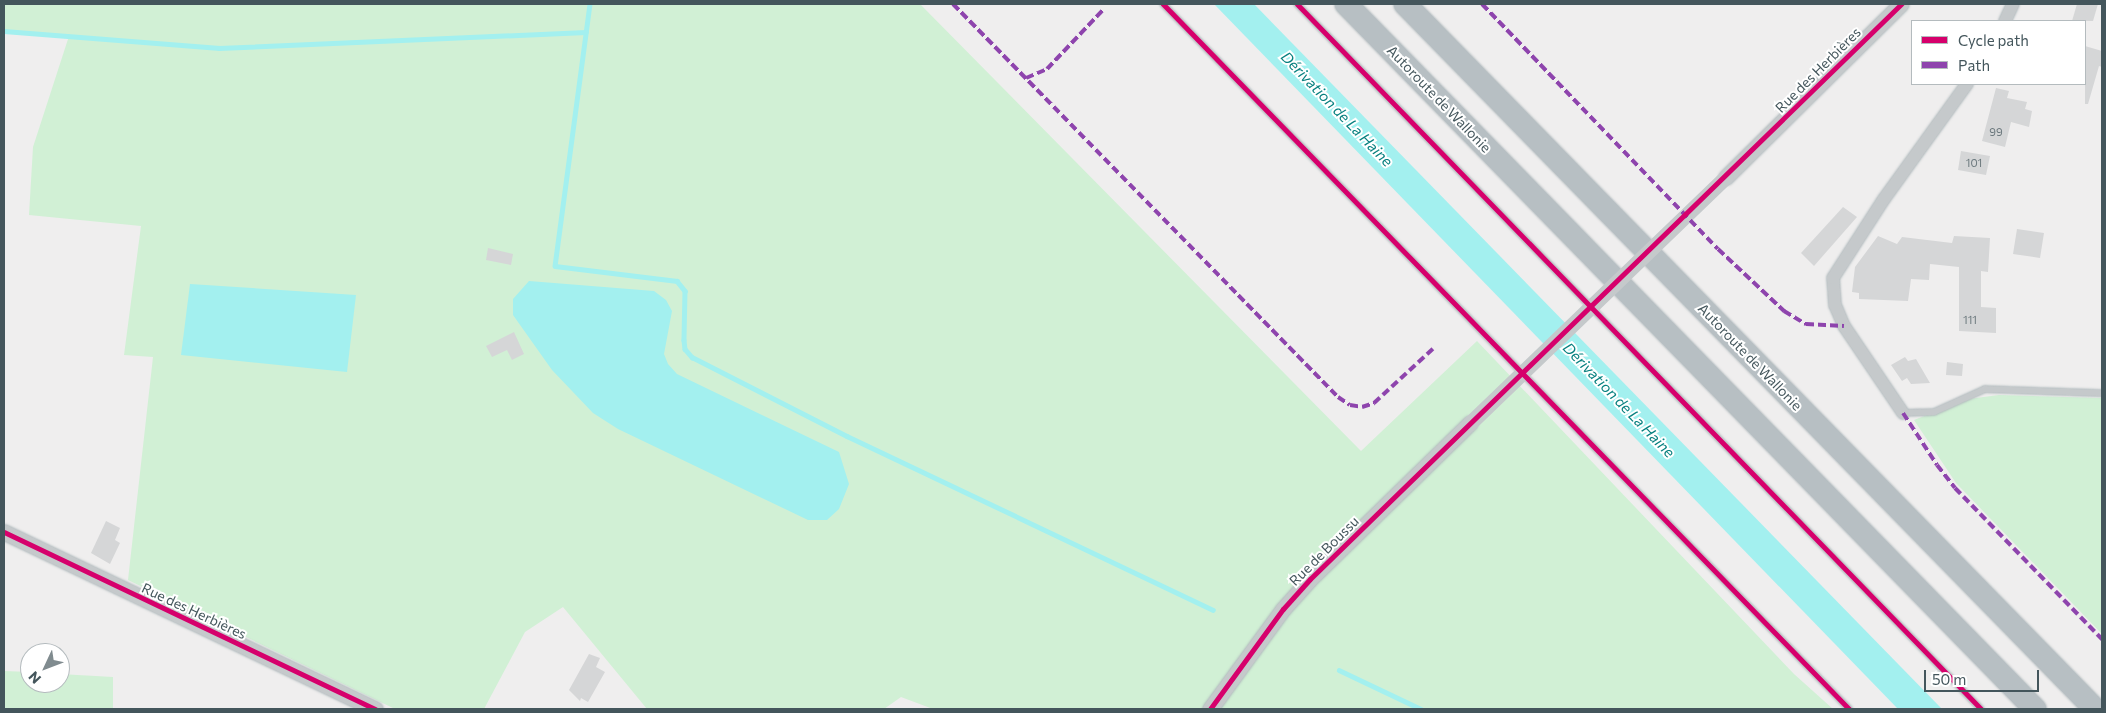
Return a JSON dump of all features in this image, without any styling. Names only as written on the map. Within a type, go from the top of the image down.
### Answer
[{"type":"highway","name":"Autoroute de Wallonie","points":[[1346,4],[2035,709]]},
{"type":"highway","name":"Autoroute de Wallonie","points":[[1405,4],[2095,709]]},
{"type":"street","name":"Rue des Herbières","points":[[1470,423],[1726,177],[1901,4]]},
{"type":"street","points":[[2005,20],[2013,4]]},
{"type":"street","points":[[1902,413],[1844,326],[1835,305],[1833,278],[1884,199],[1966,85]]},
{"type":"street","name":"Rue de Boussu","points":[[1210,709],[1283,609],[1310,579],[1470,423]]},
{"type":"street","name":"Rue des Herbières","points":[[4,532],[375,709]]},
{"type":"lane","points":[[1163,4],[1849,709]]},
{"type":"lane","points":[[1297,4],[1981,709]]},
{"type":"lane","points":[[1902,413],[1934,412],[1985,389],[2102,393]]},
{"type":"green space","points":[[4,4],[920,4],[1361,451],[1477,341],[1794,674],[1833,709],[933,709],[901,697],[884,709],[647,709],[563,607],[525,632],[484,709],[395,709],[128,580],[153,357],[124,355],[141,226],[29,215],[33,147],[69,36],[4,31]]},
{"type":"green space","points":[[1999,395],[2102,398],[2102,634],[1956,483],[1914,420],[1968,399]]},
{"type":"green space","points":[[4,671],[20,672],[20,693],[70,693],[70,675],[113,677],[113,709],[4,709]]},
{"type":"water","name":"Dérivation de La Haine","points":[[1214,4],[1254,4],[1942,709],[1898,709]]},
{"type":"water","points":[[529,281],[654,291],[666,300],[672,311],[664,354],[668,364],[677,374],[839,452],[849,484],[839,509],[827,520],[808,520],[618,429],[593,413],[552,370],[513,315],[513,299]]},
{"type":"water","points":[[190,284],[356,295],[347,372],[181,355]]},
{"type":"building","points":[[2077,4],[2098,4],[2093,21],[2072,20]]},
{"type":"building","points":[[2086,46],[2102,51],[2102,67],[2099,66],[2088,104],[2085,104]]},
{"type":"building","points":[[1996,88],[2009,91],[2007,98],[2027,102],[2025,109],[2032,111],[2029,127],[2011,122],[2005,147],[1982,141]]},
{"type":"building","points":[[1961,151],[1990,156],[1986,175],[1958,170]]},
{"type":"building","points":[[1843,207],[1857,217],[1814,266],[1801,253]]},
{"type":"building","points":[[2017,229],[2044,233],[2040,258],[2013,254]]},
{"type":"building","points":[[1878,236],[1897,244],[1902,237],[1952,243],[1954,236],[1990,238],[1988,272],[1981,271],[1981,307],[1996,308],[1996,333],[1959,331],[1959,267],[1930,264],[1929,280],[1911,279],[1908,301],[1859,299],[1859,293],[1852,292],[1855,267]]},
{"type":"building","points":[[488,248],[513,254],[511,265],[486,260]]},
{"type":"building","points":[[514,332],[524,354],[512,360],[507,350],[492,357],[486,346]]},
{"type":"building","points":[[1905,357],[1908,361],[1916,359],[1930,383],[1911,384],[1907,378],[1902,381],[1891,365]]},
{"type":"building","points":[[1947,362],[1963,364],[1962,376],[1946,375]]},
{"type":"building","points":[[106,521],[120,528],[115,540],[120,543],[110,564],[91,553]]},
{"type":"building","points":[[589,654],[600,658],[596,667],[605,672],[588,702],[581,698],[580,701],[569,690]]},
{"type":"waterway","points":[[590,4],[555,266],[677,281],[685,291],[684,340],[685,349],[692,357],[847,436],[1213,610]]},
{"type":"waterway","points":[[4,31],[219,48],[586,32]]},
{"type":"waterway","points":[[1339,670],[1421,709]]},
{"type":"marked path","points":[[953,4],[1338,397],[1350,405],[1362,407],[1374,403],[1435,347]]},
{"type":"marked path","points":[[1482,4],[1718,249],[1784,311],[1806,324],[1844,326]]},
{"type":"marked path","points":[[1026,78],[1047,69],[1103,10]]},
{"type":"marked path","points":[[1903,413],[1937,465],[1955,488],[2102,639]]},
{"type":"cycle path","points":[[1163,4],[1849,709]]},
{"type":"cycle path","points":[[1297,4],[1981,709]]},
{"type":"cycle path","points":[[1210,709],[1283,609],[1310,579],[1901,4]]},
{"type":"cycle path","points":[[4,532],[375,709]]}]
